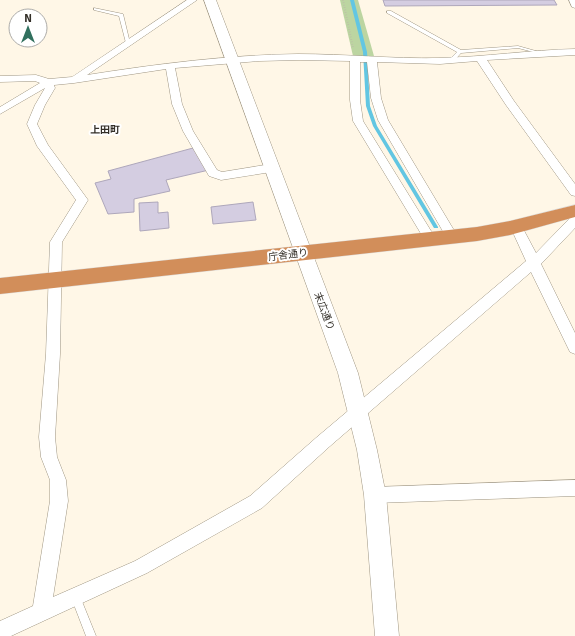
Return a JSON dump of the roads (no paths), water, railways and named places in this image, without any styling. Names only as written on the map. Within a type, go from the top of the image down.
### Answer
[{"type":"highway","name":"庁舎通り","points":[[0,286],[477,234],[575,211]]},
{"type":"street","points":[[74,80],[194,0]]},
{"type":"street","name":"末広通り","points":[[210,0],[348,373],[359,412],[375,495],[387,636]]},
{"type":"street","points":[[573,0],[575,5]]},
{"type":"street","points":[[0,79],[36,78],[48,82],[74,80],[170,65],[279,57],[451,61],[542,53],[575,52]]},
{"type":"street","points":[[355,59],[355,100],[358,121],[430,239]]},
{"type":"street","points":[[481,59],[510,103],[575,192]]},
{"type":"street","points":[[372,60],[374,92],[377,107],[383,120],[452,237]]},
{"type":"street","points":[[170,65],[177,104],[188,131],[213,173],[221,176],[271,168]]},
{"type":"street","points":[[0,111],[48,82]]},
{"type":"street","points":[[41,613],[59,501],[58,480],[49,457],[47,436],[53,354],[56,242],[82,200],[43,146],[32,124],[50,88],[48,82]]},
{"type":"street","points":[[0,631],[141,567],[256,502],[534,262],[575,220]]},
{"type":"street","points":[[516,226],[575,348]]},
{"type":"street","points":[[375,495],[575,488]]},
{"type":"lane","points":[[96,9],[121,15],[128,43]]},
{"type":"lane","points":[[389,12],[460,52],[518,47],[542,53]]},
{"type":"lane","points":[[451,61],[460,52]]},
{"type":"lane","points":[[76,597],[91,636]]},
{"type":"waterway","points":[[352,0],[365,52],[368,106],[375,126],[436,227]]},
{"type":"district","name":"上田町","points":[[105,129]]}]
